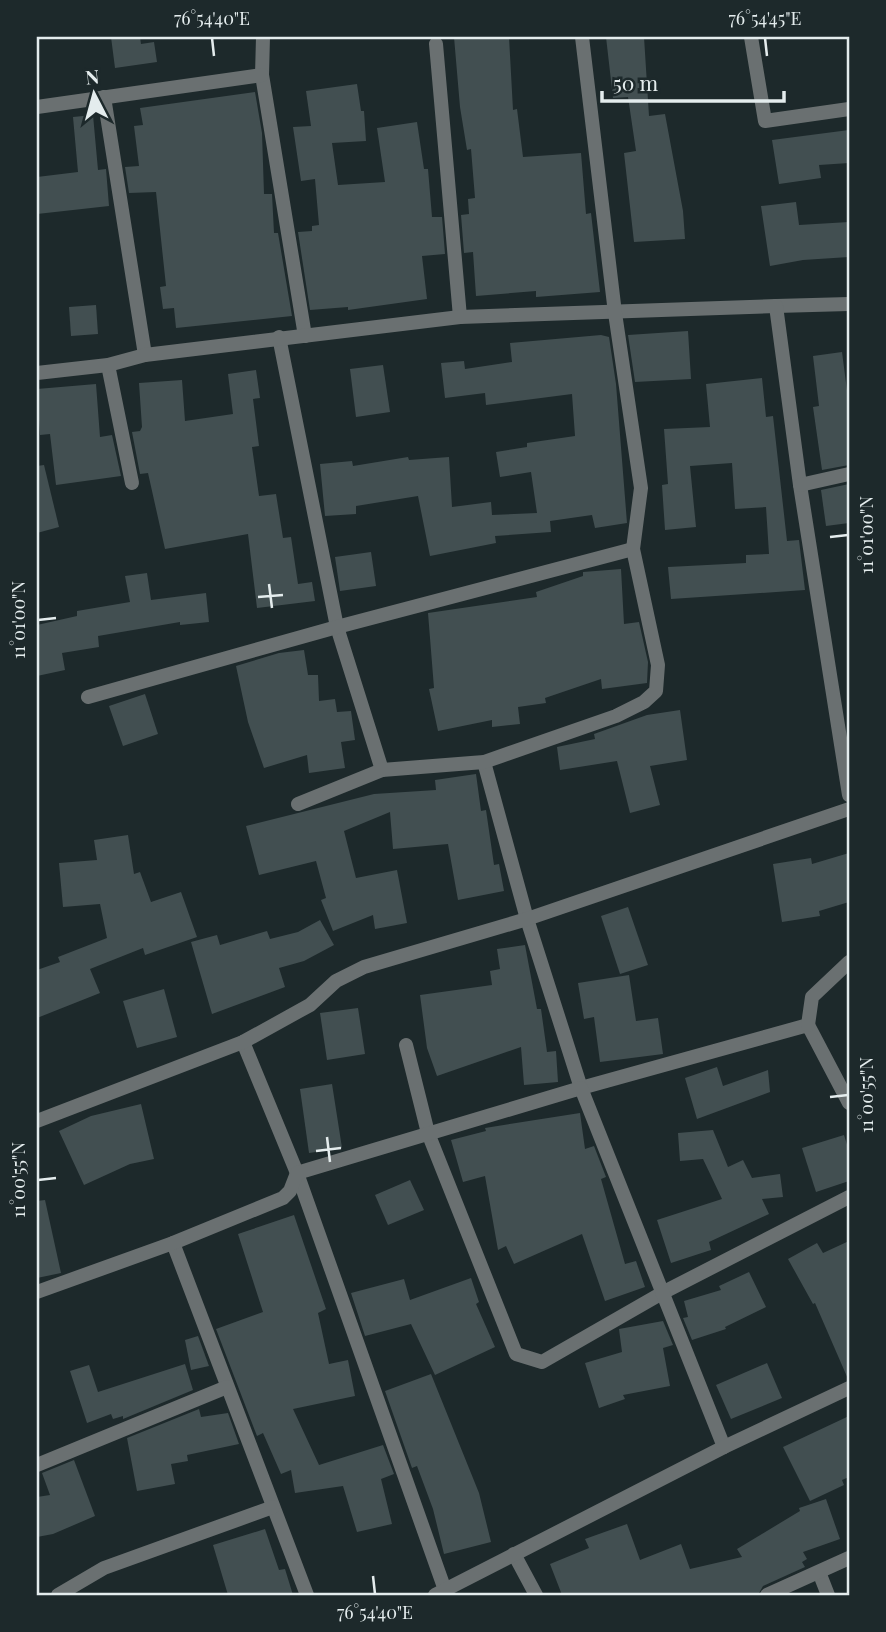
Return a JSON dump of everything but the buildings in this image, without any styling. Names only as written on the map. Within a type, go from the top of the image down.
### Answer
[{"type":"street","points":[[263,37],[262,75],[305,336]]},
{"type":"street","points":[[298,804],[382,770],[484,762],[616,716],[644,702],[656,691],[657,665],[633,549],[641,488],[615,313],[583,37]]},
{"type":"street","points":[[751,37],[765,121],[849,109]]},
{"type":"street","points":[[436,44],[460,317]]},
{"type":"street","points":[[37,107],[262,75]]},
{"type":"street","points":[[104,97],[145,355]]},
{"type":"street","points":[[37,373],[108,365],[145,355],[279,337],[460,317],[849,304]]},
{"type":"street","points":[[776,306],[800,485],[849,795]]},
{"type":"street","points":[[279,337],[337,627],[382,770]]},
{"type":"street","points":[[108,365],[132,483]]},
{"type":"street","points":[[800,485],[849,474]]},
{"type":"street","points":[[88,697],[337,627],[633,549]]},
{"type":"street","points":[[484,762],[527,919],[581,1088],[724,1447]]},
{"type":"street","points":[[37,1121],[243,1042],[310,1005],[336,981],[364,967],[527,919],[849,809]]},
{"type":"street","points":[[849,961],[812,998],[808,1025],[849,1103]]},
{"type":"street","points":[[297,1173],[581,1088],[808,1025]]},
{"type":"street","points":[[243,1042],[297,1173],[440,1593],[724,1447],[849,1388]]},
{"type":"street","points":[[406,1045],[428,1133],[516,1354],[542,1362],[664,1292],[849,1197]]},
{"type":"street","points":[[37,1292],[173,1243],[283,1198],[290,1191],[297,1173]]},
{"type":"street","points":[[173,1243],[306,1595]]},
{"type":"street","points":[[37,1465],[227,1387]]},
{"type":"street","points":[[58,1595],[104,1568],[273,1507]]},
{"type":"street","points":[[514,1554],[536,1595]]},
{"type":"street","points":[[767,1595],[849,1558]]},
{"type":"street","points":[[819,1572],[828,1595]]}]
